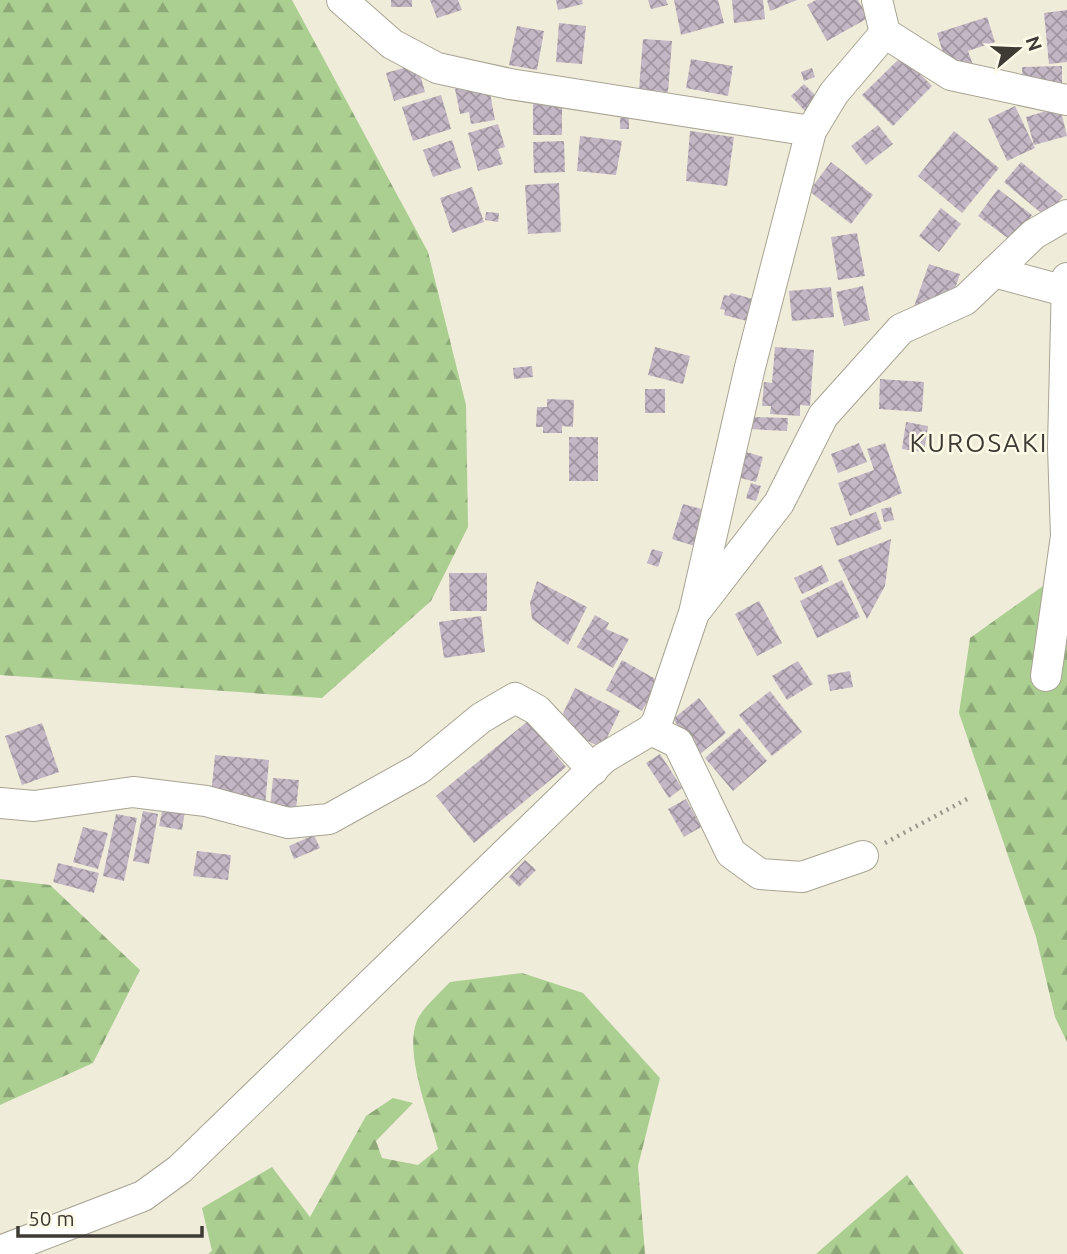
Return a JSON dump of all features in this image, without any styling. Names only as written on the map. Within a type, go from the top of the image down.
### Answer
[{"type":"street","points":[[342,0],[393,44],[438,68],[510,84],[811,131]]},
{"type":"street","points":[[877,0],[886,33],[951,75],[1067,100]]},
{"type":"street","points":[[0,1251],[143,1196],[180,1169],[604,758],[651,730],[657,722],[694,614],[750,367],[811,131],[834,93],[886,33]]},
{"type":"street","points":[[694,614],[779,503],[823,416],[849,384],[901,329],[965,300],[1034,234],[1067,215]]},
{"type":"street","points":[[994,272],[1066,284],[1063,447],[1066,536],[1046,676]]},
{"type":"street","points":[[0,803],[34,806],[133,792],[205,802],[288,824],[329,819],[419,769],[481,718],[515,698],[537,710],[593,770]]},
{"type":"street","points":[[651,730],[678,743],[731,853],[760,874],[802,877],[863,856]]},
{"type":"path","points":[[863,856],[969,798]]},
{"type":"green space","points":[[0,0],[292,0],[428,252],[466,405],[468,527],[431,601],[322,698],[0,675]]},
{"type":"green space","points":[[1067,569],[1067,1042],[1055,1017],[1036,937],[959,713],[970,638]]},
{"type":"green space","points":[[0,879],[50,885],[140,970],[93,1063],[0,1105]]},
{"type":"green space","points":[[522,973],[583,993],[660,1078],[638,1166],[645,1254],[208,1254],[212,1251],[202,1208],[272,1167],[310,1217],[366,1116],[393,1098],[413,1103],[376,1141],[382,1158],[418,1165],[438,1149],[415,1062],[413,1044],[420,1015],[450,982]]},
{"type":"green space","points":[[907,1175],[964,1254],[816,1254]]},
{"type":"building","points":[[391,0],[412,0],[412,7],[391,7]]},
{"type":"building","points":[[430,0],[458,0],[462,10],[437,18]]},
{"type":"building","points":[[556,0],[582,0],[583,4],[558,10]]},
{"type":"building","points":[[648,0],[666,0],[668,5],[651,9]]},
{"type":"building","points":[[674,0],[718,0],[724,23],[681,35]]},
{"type":"building","points":[[732,0],[763,0],[765,19],[734,23]]},
{"type":"building","points":[[767,0],[797,0],[770,11]]},
{"type":"building","points":[[816,0],[858,0],[868,18],[827,41],[807,5]]},
{"type":"building","points":[[1067,10],[1067,62],[1049,64],[1044,13]]},
{"type":"building","points":[[987,17],[995,42],[968,51],[973,65],[949,73],[937,33]]},
{"type":"building","points":[[559,23],[586,26],[582,64],[556,62]]},
{"type":"building","points":[[517,26],[544,31],[537,70],[509,65]]},
{"type":"building","points":[[643,39],[672,41],[668,92],[639,89]]},
{"type":"building","points":[[1011,49],[1013,56],[1002,58],[1000,52]]},
{"type":"building","points":[[902,56],[932,86],[893,126],[862,95]]},
{"type":"building","points":[[691,59],[733,66],[728,96],[686,88]]},
{"type":"building","points":[[417,64],[425,92],[394,101],[386,73]]},
{"type":"building","points":[[1062,66],[1062,86],[1023,87],[1022,67]]},
{"type":"building","points":[[812,68],[815,77],[804,81],[801,72]]},
{"type":"building","points":[[488,82],[495,120],[471,124],[469,112],[460,114],[455,89]]},
{"type":"building","points":[[804,84],[818,98],[805,111],[791,96]]},
{"type":"building","points":[[441,95],[451,129],[413,141],[402,107]]},
{"type":"building","points":[[533,99],[562,99],[562,135],[533,135]]},
{"type":"building","points":[[1015,106],[1035,148],[1007,161],[988,119]]},
{"type":"building","points":[[1060,107],[1067,136],[1034,145],[1026,117]]},
{"type":"building","points":[[629,117],[629,129],[620,129],[620,118]]},
{"type":"building","points":[[498,124],[505,147],[498,149],[503,164],[478,171],[468,133]]},
{"type":"building","points":[[878,125],[893,144],[866,165],[851,146]]},
{"type":"building","points":[[690,131],[734,137],[727,186],[686,181]]},
{"type":"building","points":[[954,131],[999,168],[962,213],[918,176]]},
{"type":"building","points":[[580,136],[622,141],[616,175],[577,171]]},
{"type":"building","points":[[452,140],[461,168],[433,177],[423,150]]},
{"type":"building","points":[[564,141],[565,172],[534,173],[533,142]]},
{"type":"building","points":[[831,162],[873,195],[851,224],[809,191]]},
{"type":"building","points":[[1021,162],[1063,196],[1046,217],[1004,182]]},
{"type":"building","points":[[559,183],[561,232],[528,234],[525,185]]},
{"type":"building","points":[[472,187],[484,222],[452,233],[440,198]]},
{"type":"building","points":[[998,189],[1032,215],[1013,242],[978,216]]},
{"type":"building","points":[[941,208],[961,224],[939,252],[919,236]]},
{"type":"building","points":[[486,212],[499,213],[498,222],[485,220]]},
{"type":"building","points":[[857,233],[865,276],[838,280],[831,237]]},
{"type":"building","points":[[929,264],[960,274],[952,297],[911,315]]},
{"type":"building","points":[[863,286],[870,320],[844,326],[836,292]]},
{"type":"building","points":[[831,287],[834,317],[792,321],[789,291]]},
{"type":"building","points":[[731,293],[753,299],[747,321],[724,315],[725,310],[720,309],[724,295],[729,296]]},
{"type":"building","points":[[655,347],[690,356],[683,384],[648,375]]},
{"type":"building","points":[[775,347],[814,350],[810,406],[800,405],[800,416],[770,414],[771,406],[762,406],[764,382],[772,383]]},
{"type":"building","points":[[532,366],[533,377],[514,379],[513,368]]},
{"type":"building","points":[[880,379],[924,382],[922,412],[879,409]]},
{"type":"building","points":[[645,389],[665,389],[665,413],[645,413]]},
{"type":"building","points":[[547,399],[574,400],[573,427],[562,426],[562,433],[543,433],[543,427],[536,427],[537,407],[547,407]]},
{"type":"building","points":[[750,417],[788,418],[787,431],[750,429]]},
{"type":"building","points":[[906,422],[928,426],[924,452],[902,449]]},
{"type":"building","points":[[569,437],[598,437],[598,481],[569,481]]},
{"type":"building","points":[[859,443],[867,462],[838,473],[831,454]]},
{"type":"building","points":[[885,443],[902,493],[850,516],[838,483],[874,470],[867,449]]},
{"type":"building","points":[[740,450],[763,457],[756,482],[733,476]]},
{"type":"building","points":[[751,483],[761,486],[756,501],[746,498]]},
{"type":"building","points":[[683,504],[709,511],[698,547],[672,539]]},
{"type":"building","points":[[891,507],[894,520],[884,522],[881,509]]},
{"type":"building","points":[[876,512],[882,529],[837,546],[830,528]]},
{"type":"building","points":[[891,539],[885,586],[867,619],[838,560]]},
{"type":"building","points":[[652,549],[663,552],[658,567],[647,563]]},
{"type":"building","points":[[822,565],[829,581],[802,594],[794,578]]},
{"type":"building","points":[[449,573],[487,573],[487,611],[450,611]]},
{"type":"building","points":[[842,580],[860,617],[817,638],[800,601]]},
{"type":"building","points":[[537,581],[587,607],[568,645],[532,619],[530,603]]},
{"type":"building","points":[[759,601],[782,643],[757,656],[735,614]]},
{"type":"building","points":[[595,615],[609,623],[606,629],[629,639],[613,668],[577,647]]},
{"type":"building","points":[[481,616],[485,652],[444,658],[439,622]]},
{"type":"building","points":[[622,660],[659,681],[642,711],[606,690]]},
{"type":"building","points":[[798,661],[813,684],[787,700],[772,676]]},
{"type":"building","points":[[850,671],[853,687],[830,691],[827,675]]},
{"type":"building","points":[[575,688],[620,711],[602,748],[557,726]]},
{"type":"building","points":[[770,691],[802,732],[772,756],[739,715]]},
{"type":"building","points":[[699,698],[726,733],[700,754],[673,719]]},
{"type":"building","points":[[528,721],[566,767],[474,843],[436,796]]},
{"type":"building","points":[[42,723],[59,772],[22,785],[5,736]]},
{"type":"building","points":[[739,728],[767,761],[733,791],[705,758]]},
{"type":"building","points":[[660,754],[682,788],[669,798],[646,763]]},
{"type":"building","points":[[215,755],[269,760],[265,807],[211,796]]},
{"type":"building","points":[[273,778],[299,780],[296,810],[270,808]]},
{"type":"building","points":[[686,799],[701,827],[684,837],[668,809]]},
{"type":"building","points":[[163,807],[185,811],[182,830],[159,826]]},
{"type":"building","points":[[143,811],[158,814],[149,864],[133,861]]},
{"type":"building","points":[[116,814],[137,818],[124,881],[103,876]]},
{"type":"building","points":[[83,827],[108,833],[98,869],[73,862]]},
{"type":"building","points":[[314,835],[320,848],[294,859],[289,846]]},
{"type":"building","points":[[197,851],[231,855],[228,880],[193,876]]},
{"type":"building","points":[[525,860],[536,870],[519,887],[509,877]]},
{"type":"building","points":[[58,863],[99,873],[94,893],[53,882]]},
{"type":"district","name":"KUROSAKI","points":[[979,443]]}]
